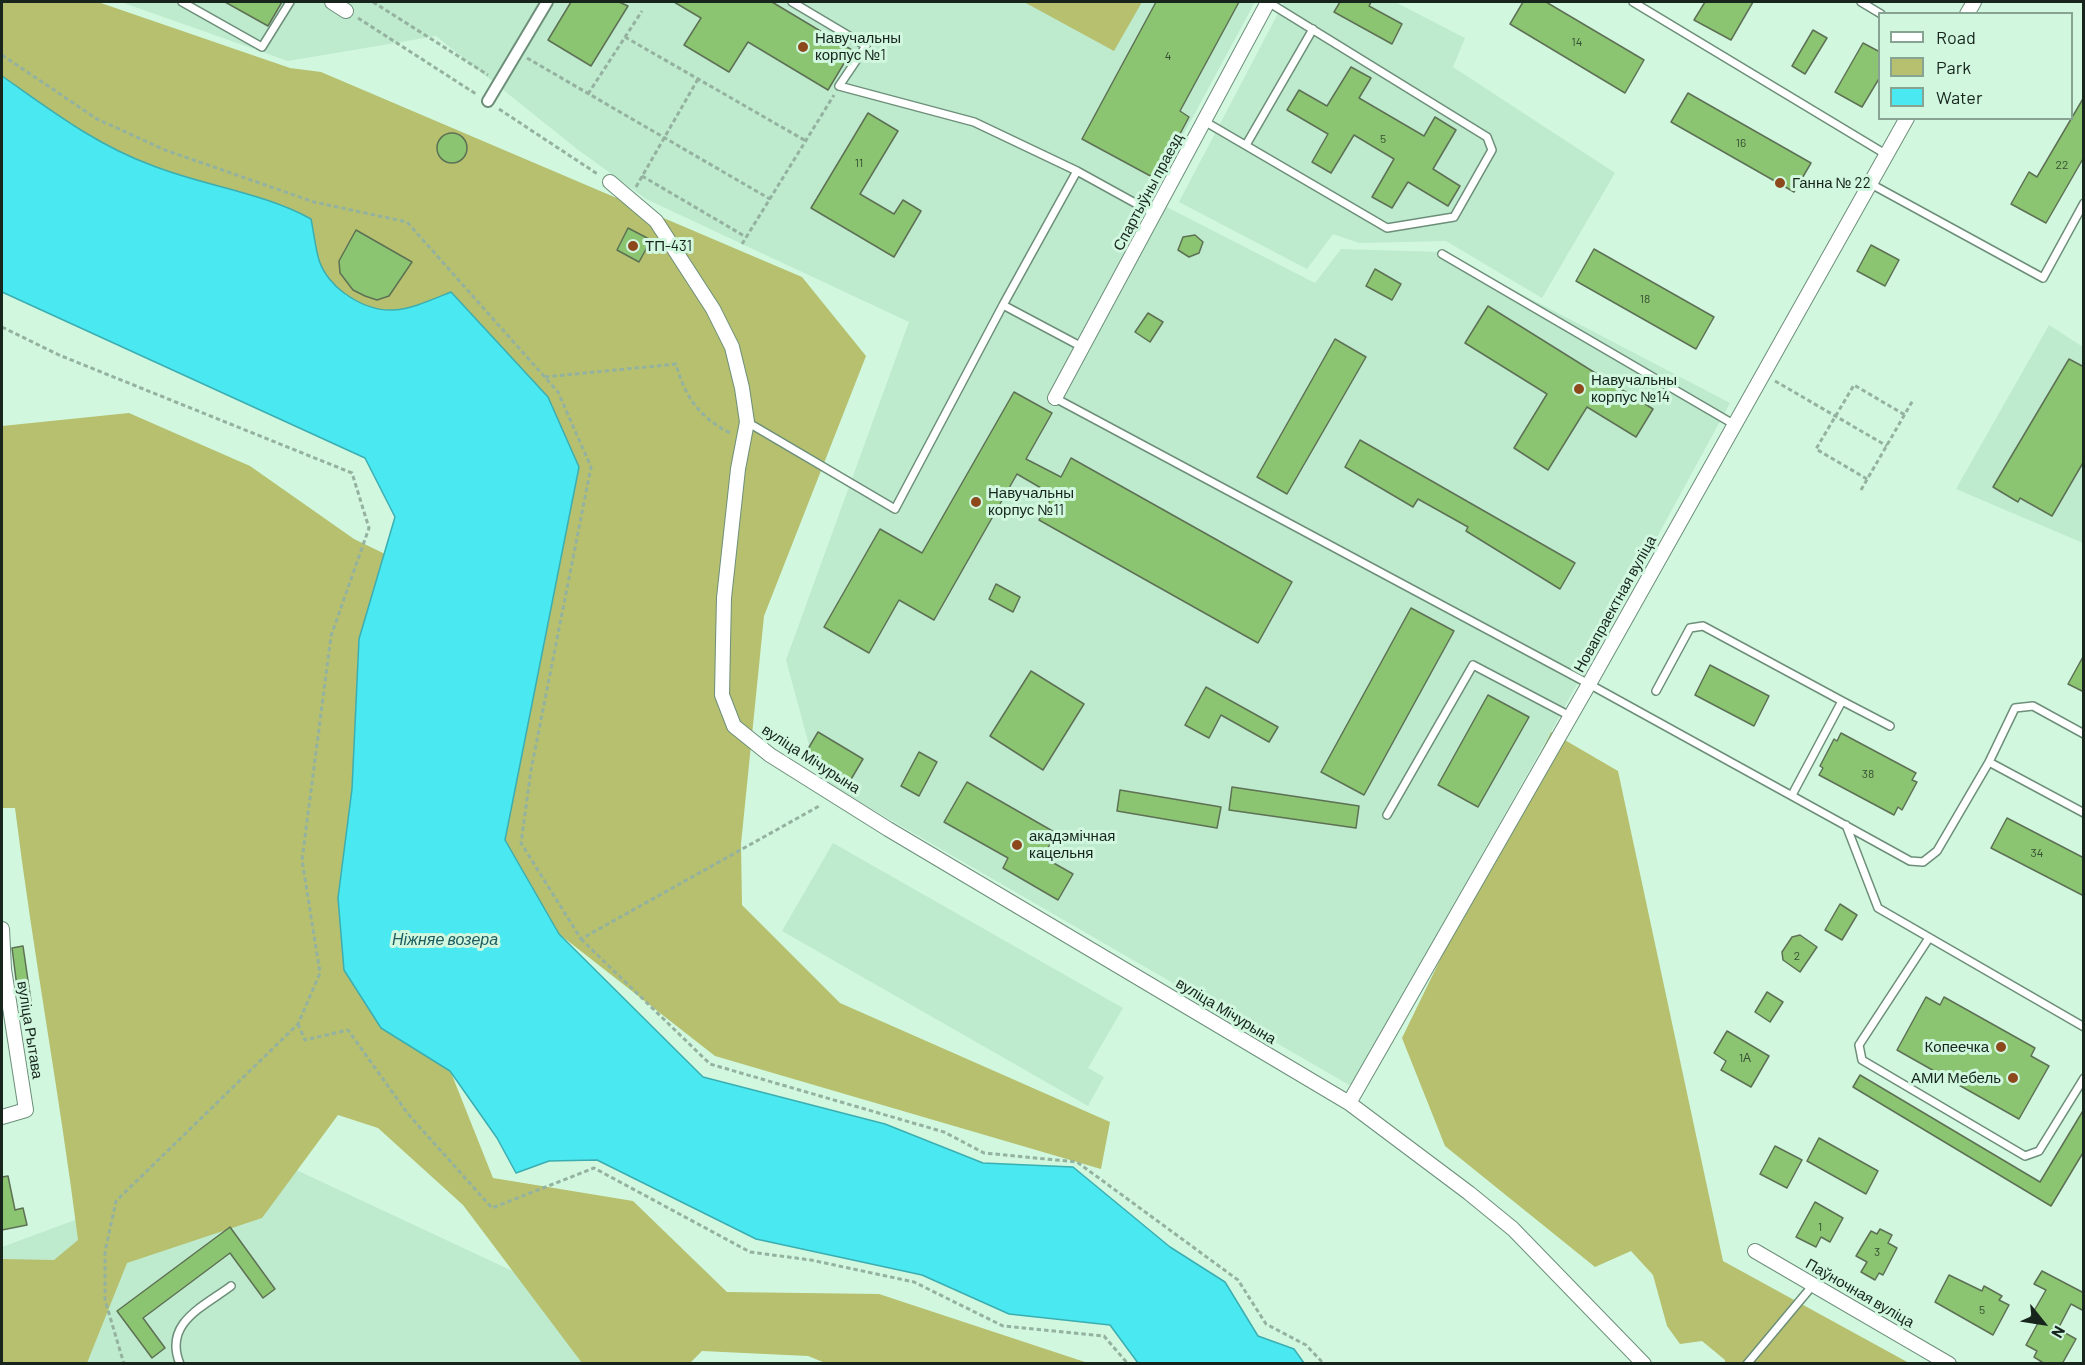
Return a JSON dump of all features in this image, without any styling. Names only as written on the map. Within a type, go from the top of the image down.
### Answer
[{"type":"street","points":[[332,2],[346,11]]},
{"type":"street","points":[[488,101],[547,2]]},
{"type":"street","name":"Спартыўны праезд","points":[[1055,398],[1268,2]]},
{"type":"street","name":"Новапраектная вуліца","points":[[1349,1103],[1906,120]]},
{"type":"street","name":"вуліца Мічурына","points":[[610,182],[656,222],[713,309],[732,347],[745,428],[724,598],[722,695],[734,726],[770,755],[1004,900],[1349,1103],[1469,1192],[1513,1229],[1644,1364]]},
{"type":"street","name":"вуліца Рытава","points":[[2,929],[4,969],[26,1110],[2,1117]]},
{"type":"street","name":"Паўночная вуліца","points":[[1755,1251],[1949,1364]]},
{"type":"lane","points":[[182,2],[262,47],[290,2]]},
{"type":"lane","points":[[792,2],[866,46],[839,86],[974,122],[1077,171],[1155,214]]},
{"type":"lane","points":[[1204,121],[1388,228],[1454,217],[1492,150],[1487,137],[1268,2]]},
{"type":"lane","points":[[1633,2],[1887,154]]},
{"type":"lane","points":[[1861,2],[1878,12]]},
{"type":"lane","points":[[1246,146],[1313,29]]},
{"type":"lane","points":[[745,428],[895,509],[1077,171]]},
{"type":"lane","points":[[1871,184],[2043,278],[2083,205]]},
{"type":"lane","points":[[1442,254],[1735,425]]},
{"type":"lane","points":[[1003,305],[1082,347]]},
{"type":"lane","points":[[1055,398],[1588,684],[1910,861],[1923,862],[1937,851],[1989,762],[2015,708],[2033,706],[2084,734]]},
{"type":"lane","points":[[1656,691],[1690,628],[1703,626],[1890,726]]},
{"type":"lane","points":[[1387,815],[1473,664],[1570,716]]},
{"type":"lane","points":[[1791,795],[1842,700]]},
{"type":"lane","points":[[1989,762],[2084,813]]},
{"type":"lane","points":[[1846,825],[1878,909],[2084,1027]]},
{"type":"lane","points":[[1929,938],[1859,1045],[1862,1060],[2025,1156],[2039,1151],[2084,1078]]},
{"type":"lane","points":[[1747,1364],[1814,1285]]},
{"type":"lane","points":[[180,1364],[174,1350],[180,1324],[231,1286]]},
{"type":"path","points":[[374,2],[500,82]]},
{"type":"path","points":[[588,94],[642,10]]},
{"type":"path","points":[[625,37],[806,141]]},
{"type":"path","points":[[517,52],[770,199]]},
{"type":"path","points":[[2,55],[97,119],[165,150],[314,202],[406,222],[558,392],[591,466],[531,770],[521,843],[581,939],[710,1064],[944,1132],[984,1153],[1077,1162],[1238,1280],[1266,1324],[1306,1345],[1324,1364]]},
{"type":"path","points":[[629,198],[698,79]]},
{"type":"path","points":[[742,244],[839,86]]},
{"type":"path","points":[[642,176],[746,237]]},
{"type":"path","points":[[2,327],[59,355],[352,473],[369,528],[331,636],[302,860],[320,973],[298,1024],[116,1201],[105,1252],[105,1300],[124,1364]]},
{"type":"path","points":[[545,377],[676,364],[682,387],[696,410],[730,434],[745,428]]},
{"type":"path","points":[[1764,374],[1887,446]]},
{"type":"path","points":[[1868,479],[1816,449],[1854,385],[1905,415]]},
{"type":"path","points":[[1860,490],[1913,400]]},
{"type":"path","points":[[581,939],[837,796]]},
{"type":"path","points":[[298,1024],[305,1040],[348,1030],[408,1114],[492,1208],[594,1168],[750,1252],[811,1260],[914,1282],[1003,1326],[1104,1336],[1128,1364]]},
{"type":"shaded area","points":[[121,2],[1255,2],[1149,198],[1315,283],[1341,249],[1441,252],[1730,403],[1551,732],[1351,1086],[818,778],[786,660],[909,322],[646,199],[577,149],[436,36],[288,61]]},
{"type":"shaded area","points":[[1284,2],[1395,2],[1465,38],[1453,67],[1615,173],[1542,298],[1446,241],[1359,243],[1333,234],[1307,269],[1179,202]]},
{"type":"shaded area","points":[[2049,325],[2083,347],[2083,543],[1956,489]]},
{"type":"shaded area","points":[[833,843],[1123,1008],[1088,1068],[1104,1077],[1088,1106],[782,931]]},
{"type":"shaded area","points":[[292,1168],[521,1275],[687,1364],[2,1364],[2,1247],[105,1209]]},
{"type":"green space","points":[[2,2],[98,2],[290,68],[321,72],[802,277],[866,356],[764,616],[741,844],[742,905],[840,1003],[1110,1122],[1101,1169],[715,1056],[559,934],[505,840],[579,467],[451,292],[397,310],[384,310],[358,302],[336,287],[323,269],[311,219],[273,202],[171,172],[131,157],[92,137],[2,76]]},
{"type":"green space","points":[[1024,2],[1142,2],[1114,51]]},
{"type":"green space","points":[[129,413],[250,466],[354,539],[385,554],[359,639],[352,789],[338,898],[381,1028],[450,1070],[493,1178],[633,1201],[727,1292],[879,1294],[1088,1363],[828,1364],[808,1356],[702,1351],[690,1363],[582,1363],[463,1205],[378,1128],[338,1115],[262,1218],[127,1263],[87,1363],[2,1364],[2,1259],[54,1260],[78,1240],[15,808],[2,808],[2,426]]},
{"type":"green space","points":[[1551,732],[1618,771],[1723,1261],[1909,1363],[1725,1363],[1725,1360],[1702,1341],[1680,1344],[1667,1326],[1653,1275],[1631,1251],[1595,1267],[1445,1146],[1402,1038]]},
{"type":"water","name":"Ніжняе возера","points":[[2,76],[92,137],[131,157],[171,172],[273,202],[311,219],[323,270],[336,287],[358,302],[384,310],[397,310],[451,292],[548,397],[579,467],[505,840],[559,934],[703,1077],[885,1124],[983,1163],[1073,1167],[1170,1247],[1225,1282],[1258,1336],[1294,1349],[1304,1363],[1138,1363],[1110,1325],[1009,1314],[922,1275],[756,1239],[597,1160],[549,1161],[516,1173],[497,1138],[450,1071],[381,1028],[344,970],[338,898],[352,789],[359,639],[395,517],[365,458],[2,292]]},
{"type":"building","points":[[225,2],[282,2],[268,26]]},
{"type":"building","points":[[571,2],[619,2],[628,6],[591,66],[548,40]]},
{"type":"building","name":"Навучальны корпус №1","points":[[674,2],[772,2],[852,50],[828,90],[748,42],[729,72],[684,45],[701,18]]},
{"type":"building","points":[[1156,2],[1239,2],[1180,111],[1189,117],[1156,179],[1082,139]]},
{"type":"building","points":[[1340,2],[1371,2],[1369,6],[1402,24],[1392,44],[1334,12]]},
{"type":"building","points":[[1523,2],[1546,2],[1644,60],[1625,93],[1510,24]]},
{"type":"building","points":[[1705,2],[1753,2],[1731,40],[1694,20]]},
{"type":"building","points":[[1813,30],[1827,38],[1805,74],[1792,66]]},
{"type":"building","points":[[1863,43],[1878,51],[1878,80],[1862,107],[1835,92]]},
{"type":"building","points":[[1351,67],[1371,78],[1359,98],[1424,136],[1435,117],[1456,130],[1433,169],[1460,186],[1448,206],[1408,182],[1392,208],[1372,197],[1394,159],[1354,135],[1331,173],[1312,162],[1328,134],[1287,110],[1299,90],[1327,106]]},
{"type":"building","points":[[1688,93],[1811,163],[1794,192],[1671,122]]},
{"type":"building","points":[[2084,97],[2084,157],[2046,223],[2011,204],[2029,172],[2037,177],[2070,120],[2073,120],[2073,116]]},
{"type":"building","points":[[868,113],[898,131],[860,194],[894,214],[903,200],[921,211],[894,257],[811,208]]},
{"type":"building","points":[[452,133],[463,137],[467,148],[463,159],[452,163],[441,159],[437,148],[441,137]]},
{"type":"building","name":"ТП-431","points":[[628,228],[651,240],[639,262],[617,250]]},
{"type":"building","points":[[356,230],[412,262],[389,296],[377,300],[365,296],[353,290],[340,273],[339,261]]},
{"type":"building","points":[[1195,235],[1203,242],[1199,253],[1189,257],[1178,250],[1183,237]]},
{"type":"building","points":[[1871,245],[1899,260],[1885,286],[1857,271]]},
{"type":"building","points":[[1594,249],[1714,317],[1696,349],[1576,281]]},
{"type":"building","points":[[1375,269],[1401,284],[1392,300],[1366,286]]},
{"type":"building","name":"Навучальны корпус №14","points":[[1488,306],[1653,409],[1636,437],[1587,407],[1548,470],[1514,448],[1547,394],[1465,343]]},
{"type":"building","points":[[1148,313],[1163,322],[1150,342],[1135,332]]},
{"type":"building","points":[[1335,339],[1366,357],[1287,494],[1257,477]]},
{"type":"building","points":[[2069,359],[2084,367],[2084,461],[2052,516],[2020,498],[2018,502],[1993,487]]},
{"type":"building","points":[[1014,392],[1052,413],[1026,459],[1061,477],[1071,458],[1292,582],[1258,643],[1039,520],[1053,495],[1017,474],[934,620],[899,600],[869,653],[824,627],[880,529],[922,553]]},
{"type":"building","points":[[1360,440],[1575,563],[1560,589],[1466,531],[1468,527],[1418,499],[1413,507],[1345,467]]},
{"type":"building","points":[[996,584],[1020,597],[1013,612],[989,599]]},
{"type":"building","points":[[1411,608],[1454,631],[1364,795],[1321,772]]},
{"type":"building","points":[[2084,655],[2084,692],[2068,684]]},
{"type":"building","points":[[1710,665],[1769,696],[1754,726],[1695,695]]},
{"type":"building","points":[[1031,671],[1084,704],[1043,770],[990,736]]},
{"type":"building","points":[[1206,687],[1278,727],[1269,742],[1221,715],[1209,738],[1185,725]]},
{"type":"building","points":[[1488,695],[1529,717],[1478,807],[1438,785]]},
{"type":"building","points":[[818,732],[863,759],[850,781],[805,754]]},
{"type":"building","points":[[1841,733],[1916,773],[1912,780],[1917,782],[1902,810],[1898,807],[1894,815],[1819,775],[1823,768],[1820,766],[1834,739],[1837,741]]},
{"type":"building","points":[[919,752],[937,762],[919,796],[901,786]]},
{"type":"building","name":"акадэмічная кацельня","points":[[967,782],[1056,833],[1043,857],[1073,874],[1058,900],[1003,868],[1008,858],[944,822]]},
{"type":"building","points":[[1232,787],[1359,806],[1356,828],[1229,810]]},
{"type":"building","points":[[1120,790],[1221,807],[1217,828],[1117,811]]},
{"type":"building","points":[[2007,818],[2084,858],[2084,896],[1991,848]]},
{"type":"building","points":[[1840,904],[1857,915],[1842,940],[1825,930]]},
{"type":"building","points":[[1800,935],[1817,947],[1800,972],[1783,960],[1782,952],[1792,937]]},
{"type":"building","points":[[23,946],[32,1008],[20,1010],[12,948]]},
{"type":"building","points":[[1767,992],[1783,1002],[1770,1022],[1755,1012]]},
{"type":"building","points":[[1926,997],[1940,1005],[1944,997],[2035,1048],[2031,1056],[2049,1066],[2019,1119],[1897,1050]]},
{"type":"building","points":[[1727,1031],[1769,1056],[1751,1087],[1721,1070],[1726,1061],[1714,1053]]},
{"type":"building","points":[[1860,1075],[2040,1182],[2084,1109],[2084,1151],[2051,1206],[1853,1087]]},
{"type":"building","points":[[1819,1138],[1878,1171],[1866,1194],[1807,1161]]},
{"type":"building","points":[[1775,1146],[1802,1160],[1787,1188],[1760,1174]]},
{"type":"building","points":[[8,1176],[15,1210],[23,1208],[27,1225],[2,1230],[2,1177]]},
{"type":"building","points":[[1815,1202],[1843,1218],[1830,1242],[1821,1237],[1816,1247],[1796,1237]]},
{"type":"building","points":[[230,1227],[275,1289],[263,1298],[230,1253],[143,1318],[165,1348],[152,1358],[117,1311]]},
{"type":"building","points":[[1880,1229],[1892,1235],[1888,1243],[1897,1248],[1883,1275],[1879,1273],[1875,1280],[1861,1272],[1867,1262],[1856,1256],[1871,1231],[1877,1234]]},
{"type":"building","points":[[2042,1271],[2084,1293],[2084,1311],[2071,1304],[2058,1329],[2076,1339],[2062,1364],[2045,1364],[2034,1357],[2037,1351],[2026,1345],[2038,1323],[2030,1318],[2046,1290],[2034,1284]]},
{"type":"building","points":[[1949,1275],[1982,1291],[1984,1286],[2002,1296],[1999,1300],[2009,1305],[1993,1335],[1935,1302]]},
{"type":"place","name":"Навучальны корпус №1","points":[[803,47]]},
{"type":"place","name":"Ганна № 22","points":[[1780,183]]},
{"type":"place","name":"ТП-431","points":[[633,246]]},
{"type":"place","name":"Навучальны корпус №14","points":[[1579,389]]},
{"type":"place","name":"Навучальны корпус №11","points":[[976,502]]},
{"type":"place","name":"акадэмічная кацельня","points":[[1017,845]]},
{"type":"place","name":"Копеечка","points":[[2001,1047]]},
{"type":"place","name":"АМИ Мебель","points":[[2013,1078]]}]
